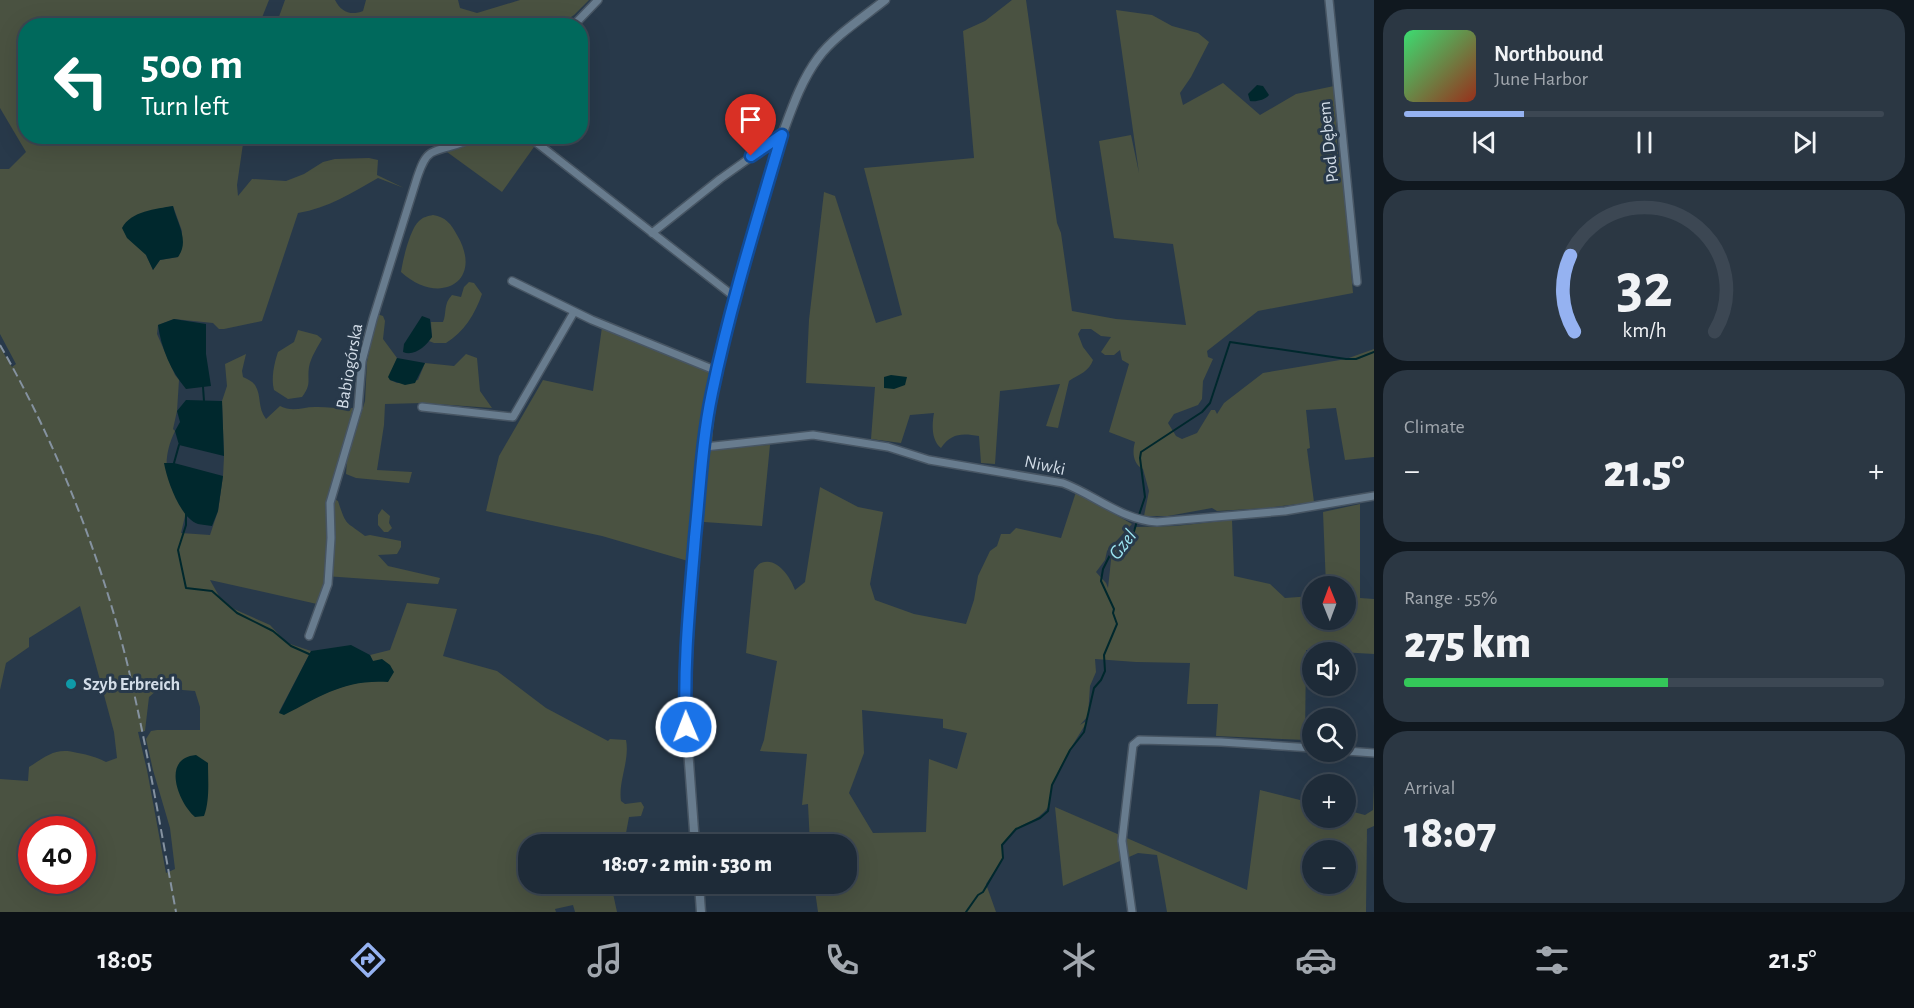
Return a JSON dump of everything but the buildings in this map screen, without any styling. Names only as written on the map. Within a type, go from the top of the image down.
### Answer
[{"type":"street","points":[[581,18],[598,0]]},
{"type":"street","points":[[695,834],[687,746],[686,687],[692,573],[705,447],[717,371],[782,135],[803,83],[818,58],[829,46],[885,0]]},
{"type":"street","name":"Pod Dębem","points":[[1329,0],[1357,282]]},
{"type":"street","points":[[652,233],[720,178],[782,135]]},
{"type":"street","name":"Babiogórska","points":[[309,636],[328,584],[331,538],[330,503],[358,408],[362,361],[373,319],[422,162],[430,153],[462,144]]},
{"type":"street","points":[[538,144],[736,298]]},
{"type":"street","points":[[512,281],[574,312],[717,371]]},
{"type":"street","points":[[422,407],[513,417],[574,312]]},
{"type":"street","name":"Niwki","points":[[705,447],[813,435],[850,440],[888,447],[929,460],[1064,483],[1082,490],[1132,518],[1156,522],[1246,515],[1374,496]]},
{"type":"street","points":[[1132,912],[1122,841],[1133,745],[1139,740],[1302,747]]},
{"type":"street","points":[[1356,752],[1374,753]]},
{"type":"street","points":[[700,894],[701,912]]},
{"type":"shaded area","points":[[0,0],[269,0],[262,18],[18,18],[18,138],[0,108]]},
{"type":"shaded area","points":[[285,0],[335,0],[343,10],[354,13],[363,11],[366,0],[458,0],[460,8],[477,13],[520,0],[589,0],[570,18],[279,18]]},
{"type":"shaded area","points":[[1012,0],[1026,0],[1057,223],[1061,233],[1072,311],[1116,319],[1186,325],[1173,244],[1114,238],[1099,141],[1131,135],[1139,173],[1116,10],[1152,15],[1172,26],[1198,33],[1209,42],[1180,93],[1183,105],[1223,83],[1260,115],[1296,94],[1334,86],[1338,157],[1341,157],[1353,293],[1258,311],[1207,351],[1208,357],[1213,359],[1203,381],[1202,399],[1198,405],[1174,414],[1168,423],[1176,436],[1182,439],[1197,433],[1211,410],[1215,410],[1217,414],[1224,403],[1263,373],[1346,359],[1374,349],[1374,457],[1345,460],[1336,408],[1306,410],[1310,448],[1307,449],[1314,502],[1217,511],[1212,508],[1168,516],[1144,516],[1149,491],[1143,469],[1134,457],[1135,442],[1109,432],[1129,364],[1122,360],[1120,350],[1114,355],[1105,355],[1101,352],[1111,337],[1101,336],[1091,329],[1081,329],[1078,334],[1083,347],[1093,360],[1086,370],[1069,381],[1058,428],[1046,426],[1060,384],[1000,391],[995,464],[981,463],[979,436],[957,435],[949,439],[941,448],[934,436],[934,413],[910,415],[901,443],[871,439],[875,387],[806,383],[809,320],[824,192],[835,196],[876,323],[902,315],[864,168],[974,158],[963,31],[985,21]]},
{"type":"shaded area","points":[[1257,85],[1263,86],[1269,95],[1260,100],[1250,101],[1248,94]]},
{"type":"shaded area","points":[[21,144],[243,144],[237,185],[238,196],[252,179],[286,181],[304,174],[323,162],[335,159],[378,160],[377,175],[404,188],[378,178],[330,204],[298,213],[262,321],[224,329],[219,329],[213,323],[174,319],[158,325],[157,334],[179,380],[173,429],[175,431],[168,453],[167,473],[174,492],[186,512],[181,533],[210,535],[218,511],[224,457],[222,401],[227,386],[225,364],[246,354],[243,377],[255,385],[261,410],[266,419],[280,406],[294,409],[353,408],[329,496],[338,501],[347,523],[365,536],[401,541],[397,554],[378,555],[388,566],[440,578],[438,584],[325,576],[317,604],[210,580],[219,596],[234,609],[270,625],[287,643],[311,651],[279,712],[284,714],[346,686],[373,681],[389,681],[370,655],[390,650],[407,603],[457,609],[443,656],[497,671],[546,708],[608,741],[610,739],[626,740],[621,801],[625,804],[641,802],[644,807],[641,816],[629,817],[626,833],[518,834],[518,894],[613,894],[617,912],[575,912],[573,905],[555,909],[556,912],[0,912],[0,779],[28,781],[29,767],[58,752],[70,751],[96,757],[106,762],[117,758],[114,732],[80,606],[29,638],[29,647],[6,663],[0,690],[0,347],[12,367],[16,364],[0,334],[0,169],[9,169],[26,152]],"holes":[[[173,206],[182,231],[178,257],[160,260],[153,270],[146,255],[159,209]],[[170,689],[195,691],[200,707],[200,730],[157,730],[151,731],[146,739],[170,828],[175,869],[166,873],[138,732],[145,731],[149,697],[156,691]]]},
{"type":"shaded area","points":[[472,144],[530,144],[534,147],[502,192],[447,152]]},
{"type":"shaded area","points":[[173,206],[183,245],[178,257],[160,260],[153,270],[146,255],[127,238],[122,228],[126,222],[138,214]]},
{"type":"shaded area","points":[[433,215],[445,219],[450,224],[464,252],[465,266],[462,277],[454,284],[443,288],[430,288],[415,282],[401,272],[407,245],[416,225],[427,216]]},
{"type":"shaded area","points":[[469,282],[474,283],[482,294],[468,322],[446,343],[429,341],[432,337],[431,322],[443,322],[449,298],[452,295],[461,297],[464,287]]},
{"type":"shaded area","points":[[377,314],[383,316],[385,321],[383,339],[397,358],[389,377],[390,380],[397,383],[418,380],[425,363],[454,366],[466,354],[477,358],[480,391],[492,408],[423,403],[385,404],[377,470],[412,472],[409,483],[356,478],[346,474],[347,460],[365,401],[367,362]]},
{"type":"shaded area","points":[[422,316],[430,319],[432,337],[415,352],[403,352],[404,344]]},
{"type":"shaded area","points":[[174,319],[206,324],[206,354],[211,386],[186,389],[171,367],[164,351],[158,325]]},
{"type":"shaded area","points":[[602,327],[717,371],[712,446],[770,445],[762,526],[704,522],[688,561],[602,536],[486,511],[499,456],[543,380],[593,391]]},
{"type":"shaded area","points":[[298,330],[317,335],[322,339],[310,363],[305,393],[302,397],[288,399],[274,390],[273,371],[278,352],[294,342]]},
{"type":"shaded area","points":[[397,358],[425,363],[415,383],[405,385],[390,380],[388,377]]},
{"type":"shaded area","points":[[891,375],[907,377],[905,385],[894,389],[884,388],[884,377]]},
{"type":"shaded area","points":[[186,400],[222,401],[224,456],[179,445],[175,431],[180,422],[177,411]]},
{"type":"shaded area","points":[[164,463],[174,463],[223,476],[218,511],[212,526],[198,524],[191,520],[180,507],[171,488]]},
{"type":"shaded area","points":[[820,487],[858,507],[883,512],[870,584],[875,600],[914,614],[966,624],[974,600],[978,576],[990,551],[997,546],[1001,534],[1010,534],[1016,528],[1061,538],[1076,492],[1132,524],[1107,551],[1105,560],[1096,572],[1108,588],[1112,551],[1136,527],[1175,526],[1232,520],[1234,576],[1270,584],[1285,598],[1302,597],[1302,630],[1356,630],[1356,576],[1326,576],[1323,512],[1360,504],[1360,598],[1374,599],[1374,654],[1356,653],[1356,642],[1302,642],[1302,696],[1305,696],[1305,708],[1302,708],[1302,740],[1216,736],[1218,704],[1187,704],[1190,663],[1095,659],[1096,672],[1090,686],[1088,716],[1080,725],[1088,720],[1053,784],[1050,805],[1037,818],[1011,833],[1002,845],[1003,858],[986,884],[996,912],[818,912],[815,894],[857,894],[857,834],[810,834],[808,804],[802,805],[807,754],[760,751],[764,740],[777,661],[746,653],[754,570],[757,566],[767,562],[778,565],[787,574],[795,590],[805,582]],"holes":[[[862,710],[943,719],[943,728],[967,733],[957,769],[929,759],[926,832],[873,833],[849,793],[864,753]]]},
{"type":"shaded area","points":[[382,509],[390,516],[389,523],[392,528],[388,532],[384,532],[378,525],[378,515]]},
{"type":"shaded area","points":[[351,645],[370,655],[373,661],[382,659],[390,665],[394,672],[388,682],[346,686],[322,695],[284,715],[279,713],[311,651]]},
{"type":"shaded area","points":[[196,755],[208,763],[208,790],[204,816],[195,817],[179,792],[176,772],[179,764],[185,758]]},
{"type":"shaded area","points":[[1374,784],[1374,826],[1367,829],[1366,912],[1167,912],[1157,855],[1138,853],[1063,886],[1055,807],[1247,890],[1260,790],[1302,800],[1302,828],[1356,828],[1356,813],[1365,815],[1373,810]]},
{"type":"waterway","name":"Gzel","points":[[1139,515],[1145,497],[1141,452],[1202,412],[1210,403],[1230,342],[1346,359],[1356,359],[1374,352]]},
{"type":"waterway","points":[[203,387],[204,401]]},
{"type":"waterway","points":[[174,463],[179,445]]},
{"type":"waterway","points":[[186,513],[186,525],[178,550],[186,588],[212,591],[237,613],[273,631],[291,646],[309,654]]},
{"type":"waterway","name":"Gzel","points":[[966,912],[978,895],[983,892],[1003,858],[1002,845],[1016,829],[1040,818],[1048,811],[1052,785],[1070,750],[1084,732],[1094,688],[1105,671],[1104,655],[1117,624],[1114,609],[1101,581],[1103,569],[1112,551],[1133,535],[1137,521]]},
{"type":"railway","points":[[0,345],[42,424],[61,467],[95,554],[109,598],[122,641],[138,712],[176,912]]},
{"type":"place","name":"Szyb Erbreich","points":[[71,684]]},
{"type":"route","points":[[686,727],[686,676],[692,573],[712,395],[730,317],[782,135],[751,156]]}]
